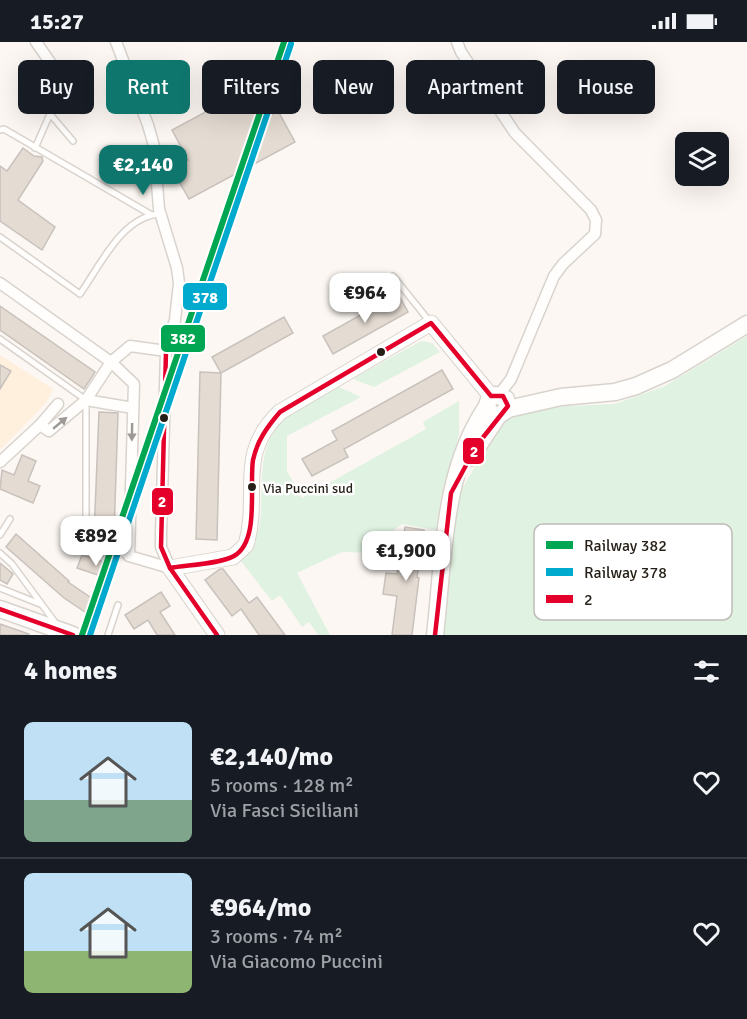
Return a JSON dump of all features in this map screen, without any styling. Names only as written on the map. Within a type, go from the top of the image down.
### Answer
[{"type":"main road","points":[[217,635],[170,568],[232,557],[246,545],[254,449],[261,433],[280,412],[431,323],[498,403]]},
{"type":"main road","points":[[435,635],[451,493],[498,403],[543,392],[561,397],[615,392],[636,386],[672,370],[747,324]]},
{"type":"main road","points":[[0,609],[67,633]]},
{"type":"street","points":[[36,42],[49,60]]},
{"type":"street","points":[[116,42],[154,146],[155,214],[177,268],[179,282],[175,320],[166,351],[161,547],[170,568]]},
{"type":"street","points":[[457,42],[461,52],[515,133],[591,210],[596,220],[595,234],[554,276],[511,379],[498,403]]},
{"type":"street","points":[[0,283],[111,362],[134,384],[129,556],[170,568]]},
{"type":"street","points":[[40,425],[49,431],[86,400],[111,362],[130,346],[166,351]]},
{"type":"street","points":[[86,400],[133,408]]},
{"type":"street","points":[[0,462],[40,425],[58,404]]},
{"type":"lane","points":[[35,148],[50,114],[72,141]]},
{"type":"lane","points":[[0,130],[4,129],[155,214]]},
{"type":"lane","points":[[0,237],[80,294],[128,227],[155,214]]},
{"type":"lane","points":[[393,276],[431,323]]},
{"type":"lane","points":[[0,339],[86,400],[86,538],[91,546],[129,556]]},
{"type":"lane","points":[[0,536],[10,519]]},
{"type":"lane","points":[[0,553],[12,564],[67,633]]},
{"type":"lane","points":[[0,588],[42,604]]},
{"type":"lane","points":[[108,635],[118,605]]},
{"type":"shaded area","points":[[0,355],[53,389],[46,403],[0,450]]},
{"type":"green space","points":[[747,336],[747,635],[438,635],[458,496],[501,421],[545,407],[615,404],[665,386]]},
{"type":"green space","points":[[421,341],[432,343],[440,352],[374,387],[355,380],[354,378]]},
{"type":"green space","points":[[337,386],[361,397],[287,436],[287,471],[302,498],[426,429],[423,422],[459,401],[459,435],[441,497],[436,530],[402,524],[386,536],[384,553],[342,552],[297,573],[330,635],[318,635],[309,622],[302,627],[280,595],[272,601],[240,560],[252,547],[258,532],[264,460],[268,443],[277,427],[290,414]]},
{"type":"building","points":[[202,114],[261,114],[264,119],[273,114],[280,114],[295,142],[189,199],[172,169],[188,160],[172,130]]},
{"type":"building","points":[[23,148],[34,156],[42,157],[43,161],[18,200],[55,227],[42,250],[0,221],[0,166],[7,171]]},
{"type":"building","points":[[398,294],[408,312],[333,354],[323,336]]},
{"type":"building","points":[[0,306],[95,372],[84,389],[0,330]]},
{"type":"building","points":[[284,317],[293,333],[221,373],[212,357]]},
{"type":"building","points":[[0,365],[11,371],[0,389]]},
{"type":"building","points":[[442,370],[453,389],[344,449],[348,457],[312,476],[302,459],[337,440],[332,431]]},
{"type":"building","points":[[200,372],[221,373],[217,540],[196,539]]},
{"type":"building","points":[[99,412],[118,413],[114,535],[94,535]]},
{"type":"building","points":[[22,455],[36,461],[28,481],[40,486],[33,503],[0,489],[2,470],[14,475]]},
{"type":"building","points":[[405,527],[424,530],[417,577],[419,578],[412,635],[392,635],[397,596],[383,594],[386,573],[397,574]]},
{"type":"building","points":[[16,534],[68,582],[103,606],[94,618],[64,598],[6,547]]},
{"type":"building","points":[[82,555],[116,566],[110,579],[77,568]]},
{"type":"building","points":[[0,563],[13,574],[7,584],[0,580]]},
{"type":"building","points":[[223,569],[249,603],[257,597],[285,635],[259,635],[241,609],[232,616],[205,580]]},
{"type":"building","points":[[161,592],[170,606],[160,612],[175,635],[157,635],[148,620],[134,629],[125,615]]},
{"type":"building","points":[[0,624],[29,634],[0,635]]},
{"type":"rail line","name":"382","points":[[82,635],[284,42]]},
{"type":"rail line","name":"378","points":[[90,635],[291,44]]},
{"type":"transit line","name":"2","points":[[170,568],[221,561],[234,556],[242,549],[247,538],[252,512],[253,460],[263,434],[280,412],[431,323],[491,396],[503,396],[508,406],[477,445],[451,493],[435,635]]},
{"type":"transit line","name":"2","points":[[166,351],[161,547],[170,568],[217,635]]},
{"type":"transit line","name":"2","points":[[0,609],[73,635]]},
{"type":"place","name":"Via Puccini sud","points":[[252,487]]}]
